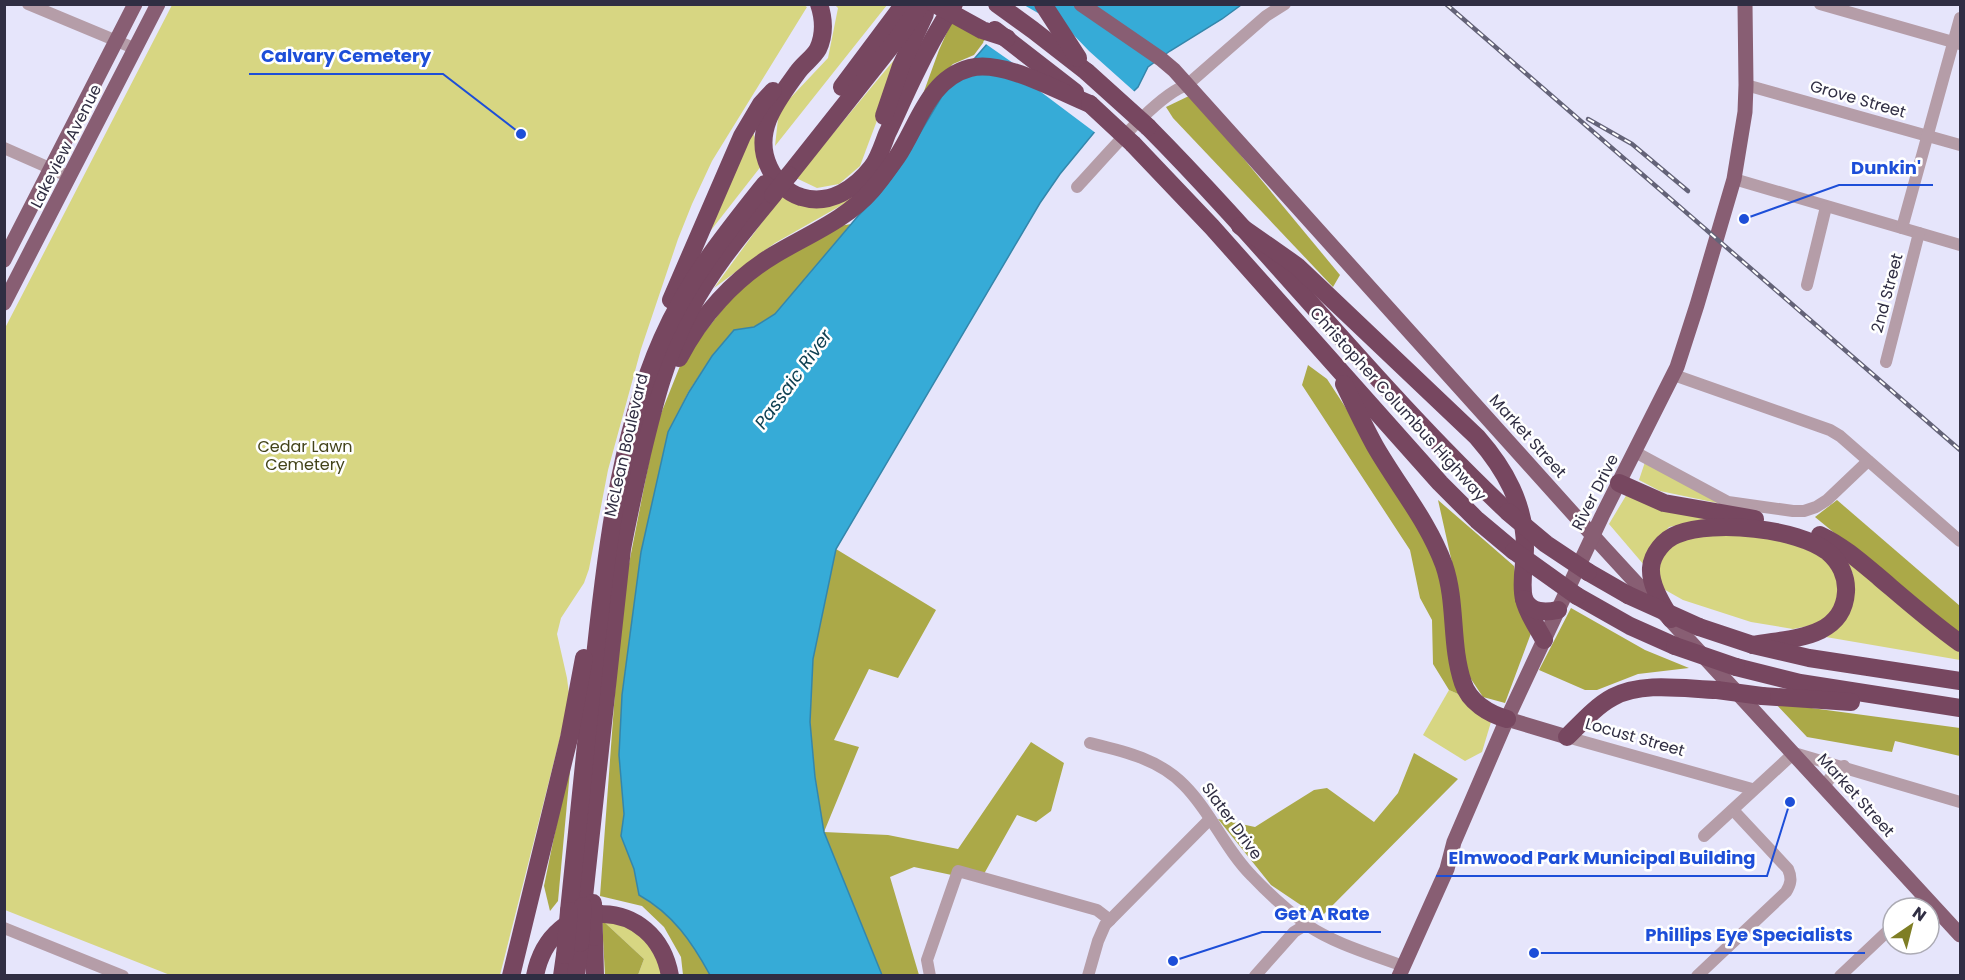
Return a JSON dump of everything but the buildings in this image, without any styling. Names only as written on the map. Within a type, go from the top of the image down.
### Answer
[{"type":"highway","points":[[819,4],[824,26],[821,42],[814,55],[798,72],[773,107],[765,128],[763,150],[771,172],[788,190],[801,197],[815,199],[841,194],[851,188],[876,161],[920,62],[955,4]]},
{"type":"highway","name":"McLean Boulevard","points":[[785,170],[904,4]]},
{"type":"highway","name":"McLean Boulevard","points":[[562,975],[565,955],[582,906],[622,549],[662,374],[689,311],[769,190],[900,35],[921,4]]},
{"type":"highway","points":[[864,174],[901,66],[930,4]]},
{"type":"highway","points":[[935,4],[982,30],[1007,38]]},
{"type":"highway","name":"Christopher Columbus Highway","points":[[955,4],[1007,38],[1090,104],[1133,144],[1198,212],[1440,483],[1477,520],[1514,551],[1577,596],[1630,626],[1675,646],[1736,667],[1800,683],[1958,707]]},
{"type":"highway","name":"Christopher Columbus Highway","points":[[997,4],[1086,72],[1148,128],[1240,226],[1326,308],[1424,427],[1508,512],[1546,544],[1628,595],[1699,627],[1753,645],[1809,658],[1960,681]]},
{"type":"highway","points":[[1043,4],[1086,72]]},
{"type":"highway","points":[[888,167],[929,48]]},
{"type":"highway","points":[[642,455],[675,365],[716,304],[758,266],[846,213],[872,190],[896,158],[928,100],[942,84],[955,74],[970,68],[986,66],[1009,69],[1090,104]]},
{"type":"highway","points":[[637,412],[641,385],[656,337],[742,136],[769,95],[786,77],[798,72]]},
{"type":"highway","name":"McLean Boulevard","points":[[582,906],[596,642],[615,507],[637,412],[656,354],[684,296],[714,248],[769,190]]},
{"type":"highway","points":[[1326,308],[1477,437],[1505,473],[1521,514],[1525,540],[1523,596],[1525,605],[1544,640]]},
{"type":"highway","points":[[1332,361],[1375,446],[1425,524],[1445,568],[1459,673],[1464,688],[1485,710],[1507,719]]},
{"type":"highway","points":[[1619,483],[1664,503],[1688,509],[1790,524],[1812,531],[1833,541],[1854,556],[1960,643]]},
{"type":"highway","points":[[511,975],[569,738],[590,623],[615,507]]},
{"type":"highway","points":[[1671,619],[1660,600],[1651,571],[1653,559],[1659,548],[1679,533],[1708,529],[1750,529],[1803,539],[1826,551],[1837,561],[1845,582],[1845,598],[1836,619],[1824,629],[1810,636],[1753,645]]},
{"type":"highway","points":[[1523,596],[1527,604],[1536,611],[1546,613],[1558,610]]},
{"type":"highway","points":[[1567,737],[1614,696],[1647,688],[1716,690],[1786,699],[1958,707]]},
{"type":"highway","points":[[582,906],[595,975]]},
{"type":"highway","points":[[535,975],[544,947],[560,928],[582,917],[606,914],[629,920],[649,932],[664,952],[670,975]]},
{"type":"highway","points":[[576,975],[587,940]]},
{"type":"main road","name":"Lakeview Avenue","points":[[4,260],[135,4]]},
{"type":"main road","name":"Lakeview Avenue","points":[[4,303],[158,4]]},
{"type":"main road","name":"Market Street","points":[[1081,4],[1168,64],[1593,535],[1923,896]]},
{"type":"main road","name":"River Drive","points":[[1401,971],[1447,869],[1454,842],[1507,719],[1593,535],[1674,375],[1701,294],[1734,178],[1743,126],[1746,85],[1744,4]]},
{"type":"main road","name":"Locust Street","points":[[1507,719],[1567,737]]},
{"type":"main road","name":"Market Street","points":[[1941,915],[1960,935]]},
{"type":"street","points":[[28,4],[136,48]]},
{"type":"street","points":[[1077,187],[1157,105],[1177,88],[1187,85],[1266,16],[1285,4]]},
{"type":"street","points":[[1820,4],[1957,43]]},
{"type":"street","points":[[1902,228],[1927,135],[1957,43],[1960,18]]},
{"type":"street","name":"Grove Street","points":[[1746,85],[1960,145]]},
{"type":"street","points":[[4,148],[70,177]]},
{"type":"street","points":[[1734,178],[1960,245]]},
{"type":"street","points":[[1807,285],[1826,207]]},
{"type":"street","name":"2nd Street","points":[[1886,362],[1919,233]]},
{"type":"street","points":[[1674,375],[1830,430],[1840,436],[1960,541]]},
{"type":"street","points":[[1635,452],[1728,501],[1793,511],[1804,511],[1821,503],[1868,461]]},
{"type":"street","name":"Locust Street","points":[[1567,737],[1752,789]]},
{"type":"street","name":"Slater Drive","points":[[1090,743],[1146,759],[1164,768],[1186,786],[1238,862],[1307,924],[1401,971]]},
{"type":"street","points":[[1704,836],[1752,789],[1794,753],[1960,802]]},
{"type":"street","points":[[1824,786],[1833,773],[1844,766]]},
{"type":"street","points":[[1697,975],[1786,892],[1790,884],[1791,875],[1788,869],[1733,810]]},
{"type":"street","points":[[1088,975],[1105,925],[1210,819]]},
{"type":"street","points":[[930,975],[927,960],[958,871],[1097,910],[1110,920]]},
{"type":"street","points":[[1255,975],[1294,932],[1307,924]]},
{"type":"street","points":[[4,928],[117,974]]},
{"type":"street","points":[[1840,975],[1881,937]]},
{"type":"green space","name":"Cedar Lawn Cemetery","points":[[802,4],[807,7],[712,161],[678,239],[641,349],[608,470],[589,569],[584,583],[561,618],[557,634],[567,678],[568,706],[500,975],[170,975],[5,910],[4,330],[172,5]]},
{"type":"green space","points":[[835,5],[887,5],[775,146],[779,110],[828,58],[838,8]]},
{"type":"green space","points":[[904,48],[860,166],[839,184],[817,188],[796,178]]},
{"type":"green space","points":[[752,128],[762,165],[708,234]]},
{"type":"green space","points":[[784,192],[856,197],[775,243],[714,288]]},
{"type":"green space","points":[[1645,462],[1722,504],[1660,491],[1639,480]]},
{"type":"green space","points":[[1627,494],[1712,518],[1669,527],[1646,554],[1644,565],[1609,524]]},
{"type":"green space","points":[[1730,533],[1775,537],[1832,560],[1842,582],[1837,606],[1818,624],[1793,629],[1751,622],[1683,600],[1660,587],[1659,570],[1662,558],[1668,549],[1689,539]]},
{"type":"green space","points":[[1837,547],[1960,648],[1960,660],[1820,636],[1848,609],[1853,574]]},
{"type":"green space","points":[[1449,690],[1465,697],[1491,722],[1482,752],[1465,761],[1423,735]]},
{"type":"green space","points":[[602,920],[640,929],[660,954],[662,975],[638,975],[644,959]]},
{"type":"shaded area","points":[[952,21],[986,39],[974,55],[953,64],[923,94],[939,50]]},
{"type":"shaded area","points":[[1191,95],[1340,275],[1333,287],[1173,118],[1166,107]]},
{"type":"shaded area","points":[[851,224],[775,314],[754,327],[734,330],[712,356],[689,391],[668,432],[641,552],[622,695],[619,755],[624,814],[621,836],[634,869],[639,895],[672,920],[696,951],[710,975],[683,975],[681,957],[664,927],[642,906],[600,896],[617,665],[627,574],[656,426],[682,361],[748,277],[834,227]]},
{"type":"shaded area","points":[[1308,365],[1327,379],[1423,526],[1438,559],[1465,697],[1449,690],[1433,664],[1432,620],[1420,598],[1410,550],[1302,385]]},
{"type":"shaded area","points":[[1438,500],[1514,566],[1518,591],[1533,628],[1505,703],[1483,697],[1467,673],[1455,576]]},
{"type":"shaded area","points":[[1837,500],[1960,606],[1960,633],[1951,629],[1815,517]]},
{"type":"shaded area","points":[[836,549],[936,610],[898,678],[869,669],[834,740],[859,747],[824,832],[815,777],[810,722],[813,659]]},
{"type":"shaded area","points":[[1571,608],[1645,650],[1689,668],[1638,674],[1597,690],[1585,690],[1539,670]]},
{"type":"shaded area","points":[[1775,703],[1960,728],[1960,756],[1895,741],[1892,752],[1807,737]]},
{"type":"shaded area","points":[[1031,742],[1064,763],[1051,811],[1036,822],[1017,815],[980,881],[914,867],[890,877],[919,975],[882,975],[824,832],[888,835],[958,849]]},
{"type":"shaded area","points":[[572,749],[558,901],[550,911],[544,886]]},
{"type":"shaded area","points":[[1414,753],[1458,779],[1320,918],[1271,885],[1218,819],[1255,827],[1314,790],[1327,788],[1374,822],[1398,793]]},
{"type":"shaded area","points":[[602,920],[644,959],[638,975],[605,975]]},
{"type":"water","name":"Passaic River","points":[[1021,5],[1241,5],[1148,67],[1138,87],[1106,118],[1060,174],[1040,203],[836,549],[813,659],[810,722],[815,777],[824,832],[882,975],[710,975],[696,951],[672,920],[639,895],[634,869],[621,836],[624,814],[619,755],[622,695],[641,552],[668,432],[689,392],[712,356],[734,330],[754,327],[775,314],[881,192],[899,168],[942,96]]},
{"type":"pier","points":[[1017,4],[1024,5],[1038,13],[1039,11],[1066,27],[1136,93],[1097,134],[1037,89],[966,63],[1013,63],[983,42]]},
{"type":"railway","points":[[1446,4],[1960,450]]},
{"type":"railway","points":[[1588,119],[1632,144],[1688,191]]},
{"type":"place","name":"Calvary Cemetery","points":[[521,134]]},
{"type":"place","name":"Dunkin'","points":[[1744,219]]},
{"type":"place","name":"Elmwood Park Municipal Building","points":[[1790,802]]},
{"type":"place","name":"Phillips Eye Specialists","points":[[1534,953]]},
{"type":"place","name":"Get A Rate","points":[[1173,961]]}]
